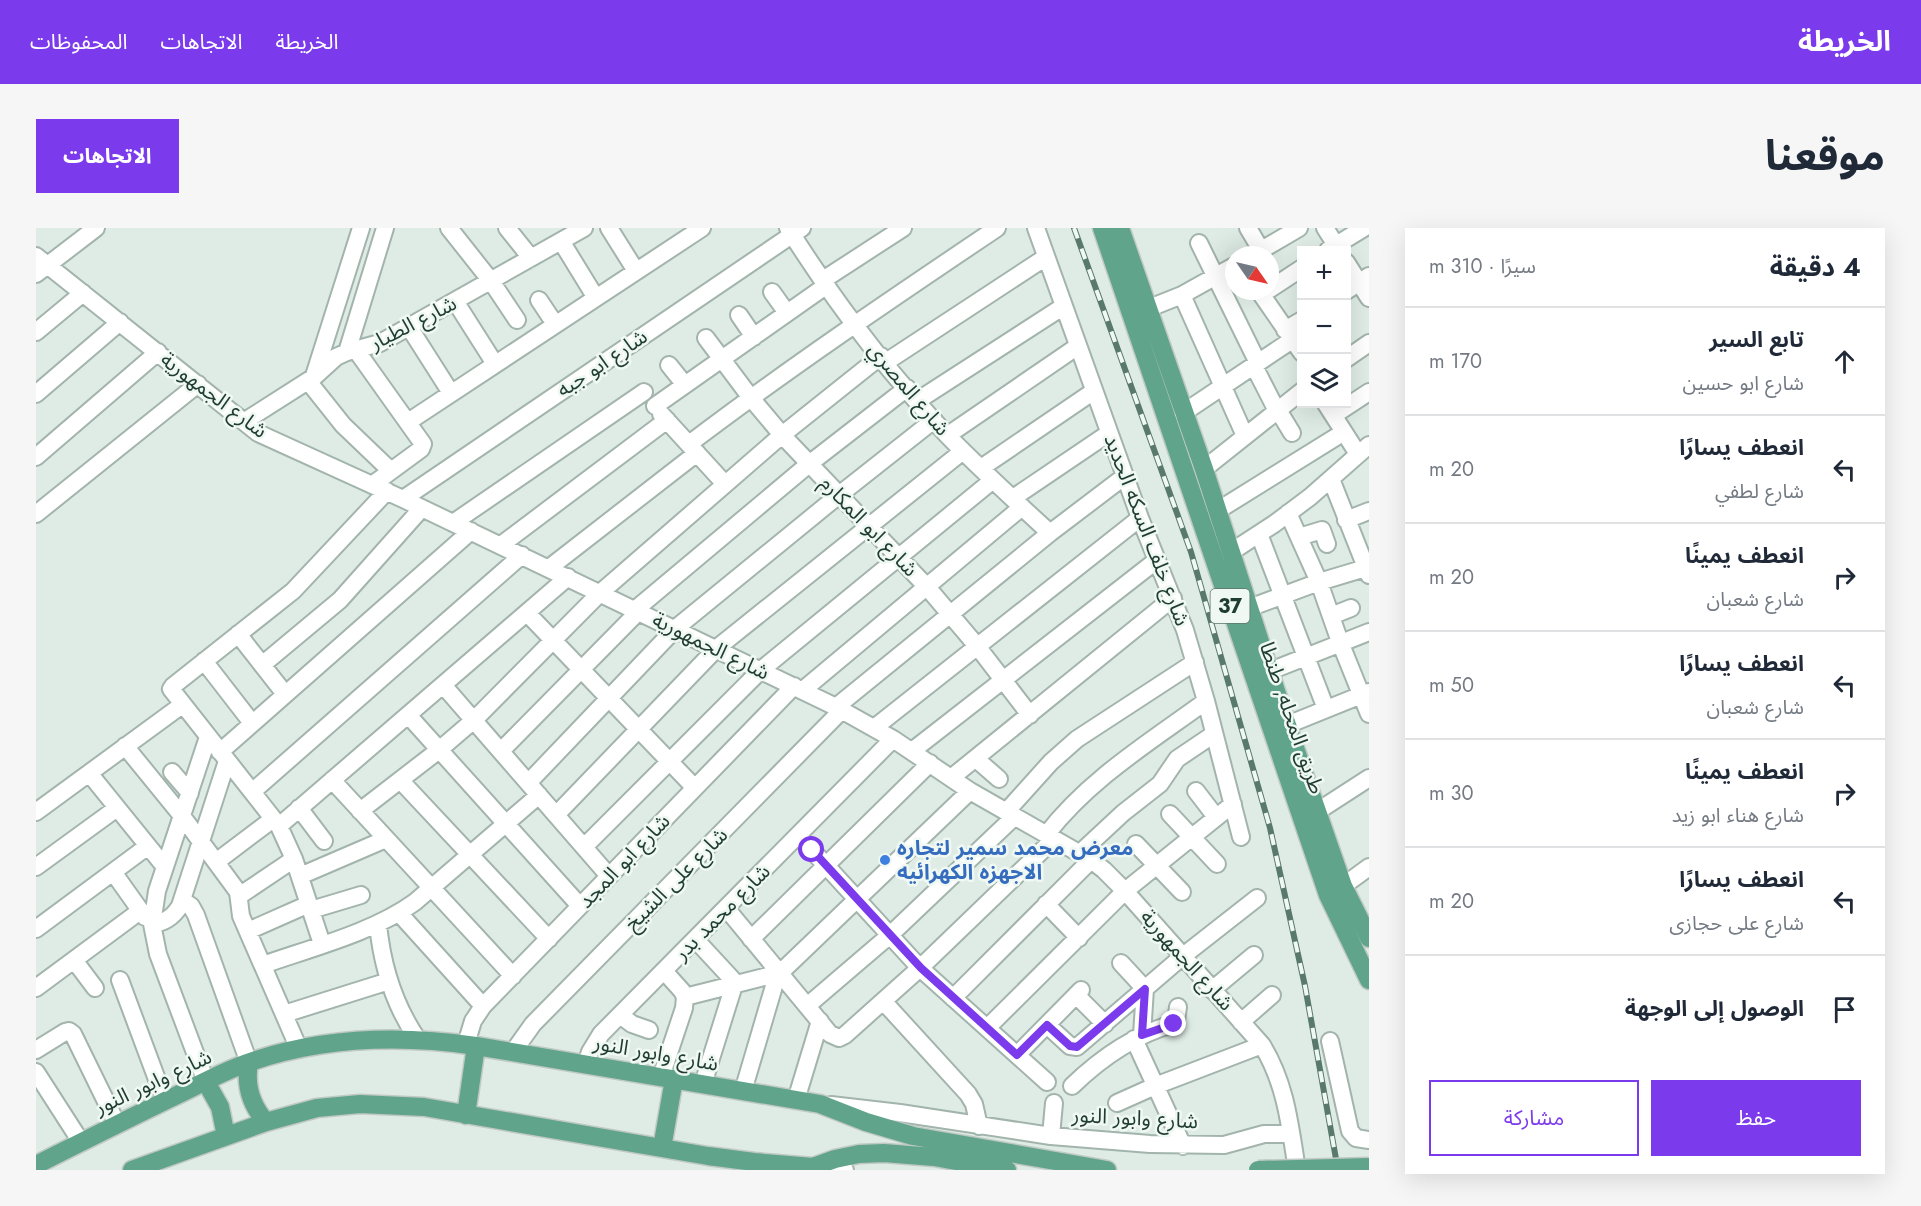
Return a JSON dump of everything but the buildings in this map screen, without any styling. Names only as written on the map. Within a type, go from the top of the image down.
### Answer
[{"type":"main road","name":"طريق المحله, طنطا","points":[[1102,228],[1328,895],[1369,980]]},
{"type":"main road","name":"طريق المحله, طنطا","points":[[1119,228],[1204,469],[1269,671],[1343,886],[1369,938]]},
{"type":"main road","name":"شارع وابور النور","points":[[37,1164],[165,1101],[249,1063],[299,1049],[374,1040],[418,1040],[471,1045],[820,1104]]},
{"type":"main road","points":[[465,1115],[471,1045]]},
{"type":"main road","points":[[249,1063],[247,1072],[249,1090],[255,1107],[266,1122]]},
{"type":"main road","points":[[662,1149],[667,1078]]},
{"type":"main road","points":[[206,1082],[220,1107],[226,1136]]},
{"type":"main road","points":[[132,1170],[266,1122],[317,1108],[360,1104],[413,1106],[662,1149],[754,1162],[813,1168],[835,1159],[859,1154],[884,1153],[934,1157],[1007,1170]]},
{"type":"main road","points":[[820,1104],[858,1120],[905,1134],[1107,1170]]},
{"type":"main road","points":[[1258,1170],[1369,1167]]},
{"type":"street","points":[[40,265],[96,228]]},
{"type":"street","points":[[361,228],[310,379],[339,420],[391,471]]},
{"type":"street","points":[[322,944],[294,859],[276,823],[177,698],[172,687],[300,584],[387,492],[391,471],[422,447],[422,442],[408,422],[352,351],[385,228]]},
{"type":"street","points":[[449,228],[491,281],[517,320]]},
{"type":"street","points":[[507,228],[531,258]]},
{"type":"street","name":"شارع الطيار","points":[[245,422],[310,379],[332,360],[352,351],[375,345],[531,258],[564,235],[584,228]]},
{"type":"street","points":[[609,228],[636,271]]},
{"type":"street","points":[[408,422],[702,228]]},
{"type":"street","points":[[655,406],[723,360],[903,228]]},
{"type":"street","points":[[549,568],[751,398],[997,228]]},
{"type":"street","name":"شارع خلف السكه الحديد","points":[[1036,228],[1140,518],[1185,630],[1241,837]]},
{"type":"street","points":[[1248,228],[1254,246]]},
{"type":"street","points":[[1269,246],[1299,228]]},
{"type":"street","points":[[1325,228],[1334,246]]},
{"type":"street","points":[[1339,246],[1364,228]]},
{"type":"street","name":"شارع المصري","points":[[794,230],[825,283],[912,394],[963,451],[1050,533]]},
{"type":"street","name":"شارع ابو جبه","points":[[387,492],[794,230]]},
{"type":"street","points":[[564,235],[596,298]]},
{"type":"street","points":[[1199,243],[1278,410],[1292,433]]},
{"type":"street","points":[[360,811],[474,720],[600,593],[782,435],[883,359],[1046,257]]},
{"type":"street","name":"شارع الجمهورية","points":[[40,265],[83,293],[258,433],[501,545],[839,708],[912,751],[970,791],[1086,857],[1125,891],[1262,1045],[1278,1076],[1287,1109],[1297,1170]]},
{"type":"street","points":[[1351,270],[1369,297]]},
{"type":"street","points":[[1279,282],[1297,271]]},
{"type":"street","points":[[1147,309],[1182,296],[1225,272]]},
{"type":"street","points":[[772,292],[787,314]]},
{"type":"street","points":[[36,332],[83,293]]},
{"type":"street","points":[[1182,296],[1245,436]]},
{"type":"street","points":[[539,300],[555,324]]},
{"type":"street","points":[[1183,413],[1293,341],[1269,300]]},
{"type":"street","points":[[456,301],[495,364]]},
{"type":"street","points":[[501,751],[638,610],[809,464],[912,394],[1064,306]]},
{"type":"street","points":[[739,315],[754,337]]},
{"type":"street","points":[[36,394],[120,322]]},
{"type":"street","points":[[409,327],[451,393]]},
{"type":"street","name":"شارع ابو المكارم","points":[[706,338],[782,435],[927,587],[977,646],[1030,715]]},
{"type":"street","points":[[1351,355],[1369,343]]},
{"type":"street","points":[[948,435],[1078,346]]},
{"type":"street","points":[[36,457],[158,352]]},
{"type":"street","points":[[669,365],[685,385]]},
{"type":"street","points":[[36,514],[198,384]]},
{"type":"street","points":[[453,523],[641,389],[725,484]]},
{"type":"street","points":[[584,847],[761,670],[898,557],[987,474],[1094,391]]},
{"type":"street","points":[[1231,552],[1288,513],[1364,449],[1344,432],[1330,410],[1369,392]]},
{"type":"street","points":[[1204,469],[1297,395]]},
{"type":"street","points":[[501,545],[667,420]]},
{"type":"street","points":[[263,965],[378,924],[399,913],[432,888],[506,823],[609,698],[676,628],[934,420]]},
{"type":"street","points":[[1217,511],[1344,432]]},
{"type":"street","name":"شارع ابو المجد","points":[[471,1045],[473,1021],[483,1006],[695,788],[798,688],[927,587],[1017,503],[1109,433]]},
{"type":"street","points":[[556,814],[717,648],[963,451]]},
{"type":"street","name":"شارع على الشيخ","points":[[513,1052],[533,1024],[839,708],[950,614],[1125,476]]},
{"type":"street","points":[[1249,608],[1319,582],[1368,570],[1331,479]]},
{"type":"street","points":[[262,665],[340,600],[422,508]]},
{"type":"street","points":[[1347,520],[1369,511]]},
{"type":"street","points":[[1288,513],[1319,582],[1340,642],[1359,666],[1369,714]]},
{"type":"street","points":[[874,728],[1140,518]]},
{"type":"street","points":[[1299,537],[1322,530],[1327,544]]},
{"type":"street","points":[[152,924],[171,917],[182,900],[201,842],[223,756],[252,723],[471,531]]},
{"type":"street","points":[[1260,534],[1326,709]]},
{"type":"street","points":[[252,792],[522,555]]},
{"type":"street","points":[[912,751],[1157,560]]},
{"type":"street","points":[[216,862],[299,808],[568,577]]},
{"type":"street","points":[[951,778],[1173,598]]},
{"type":"street","points":[[1331,616],[1351,608]]},
{"type":"street","points":[[527,613],[695,788]]},
{"type":"street","points":[[1269,671],[1369,632]]},
{"type":"street","points":[[238,634],[285,694]]},
{"type":"street","points":[[204,662],[252,723]]},
{"type":"street","points":[[807,1006],[890,935],[1010,815],[1052,762],[1077,739],[1195,662]]},
{"type":"street","points":[[443,685],[609,876]]},
{"type":"street","points":[[1287,724],[1366,693]]},
{"type":"street","points":[[36,812],[125,746],[177,698]]},
{"type":"street","points":[[726,908],[833,1036],[839,1038],[921,968],[1050,837],[1060,816],[1089,788],[1206,701]]},
{"type":"street","points":[[408,715],[580,906]]},
{"type":"street","points":[[953,998],[1046,904],[1123,813],[1160,784],[1177,759],[1214,734]]},
{"type":"street","points":[[206,1082],[158,954],[152,924],[155,899],[208,737]]},
{"type":"street","name":"شارع محمد بدر","points":[[586,1064],[596,1039],[893,739]]},
{"type":"street","points":[[125,746],[182,816],[235,888],[239,896],[240,912],[299,1049]]},
{"type":"street","points":[[976,759],[999,779]]},
{"type":"street","points":[[752,939],[930,763]]},
{"type":"street","points":[[172,772],[190,793]]},
{"type":"street","points":[[89,773],[165,867]]},
{"type":"street","points":[[1318,811],[1369,778]]},
{"type":"street","points":[[332,780],[513,976]]},
{"type":"street","points":[[400,780],[549,939]]},
{"type":"street","points":[[743,1091],[774,986],[780,973],[970,791]]},
{"type":"street","points":[[1196,791],[1216,818]]},
{"type":"street","points":[[987,1028],[1125,891],[1233,804]]},
{"type":"street","points":[[36,867],[117,808]]},
{"type":"street","points":[[299,808],[324,841]]},
{"type":"street","points":[[1170,814],[1218,864]]},
{"type":"street","points":[[798,835],[921,968],[1047,1082]]},
{"type":"street","points":[[300,876],[386,839]]},
{"type":"street","points":[[1137,844],[1182,892]]},
{"type":"street","points":[[36,929],[148,846]]},
{"type":"street","points":[[239,896],[294,859]]},
{"type":"street","points":[[1343,886],[1369,867]]},
{"type":"street","points":[[113,872],[152,924]]},
{"type":"street","points":[[248,931],[310,907],[361,895]]},
{"type":"street","points":[[1047,1025],[1070,1046],[1079,1046],[1183,956],[1257,898]]},
{"type":"street","points":[[182,900],[191,906],[196,915],[249,1063]]},
{"type":"street","points":[[1046,904],[1079,938]]},
{"type":"street","points":[[36,988],[140,910]]},
{"type":"street","points":[[399,913],[483,1006]]},
{"type":"street","points":[[378,924],[389,981],[402,1012],[418,1040]]},
{"type":"street","points":[[695,939],[732,979],[734,985],[703,1084]]},
{"type":"street","points":[[1212,990],[1254,955]]},
{"type":"street","points":[[74,960],[95,988]]},
{"type":"street","points":[[1121,963],[1145,989]]},
{"type":"street","points":[[664,971],[685,997],[667,1078]]},
{"type":"street","points":[[685,997],[780,973]]},
{"type":"street","points":[[120,980],[165,1101]]},
{"type":"street","points":[[284,1014],[389,981]]},
{"type":"street","points":[[1145,989],[1138,1037],[1155,1086],[1183,1146]]},
{"type":"street","points":[[1017,1055],[1079,993],[1105,1024]]},
{"type":"street","points":[[1241,1022],[1272,995]]},
{"type":"street","points":[[883,1001],[968,1094],[974,1104],[979,1126]]},
{"type":"street","points":[[1072,1086],[1101,1060],[1138,1037],[1173,1024],[1176,1021],[1178,1007]]},
{"type":"street","points":[[620,1015],[632,1024],[649,1030]]},
{"type":"street","points":[[796,1100],[820,1021]]},
{"type":"street","points":[[36,1050],[63,1033],[69,1031],[74,1035],[117,1124]]},
{"type":"street","points":[[1330,1041],[1339,1058],[1350,1131],[1356,1138],[1369,1140]]},
{"type":"street","points":[[1118,1103],[1155,1086],[1262,1045]]},
{"type":"street","points":[[36,1072],[81,1142]]},
{"type":"street","points":[[1051,1136],[1054,1103]]},
{"type":"street","name":"شارع وابور النور","points":[[820,1104],[900,1113],[1051,1136],[1117,1142],[1183,1146],[1224,1144],[1264,1134],[1291,1134]]},
{"type":"street","points":[[813,1168],[845,1170]]},
{"type":"railway","points":[[1074,228],[1191,552],[1270,828],[1305,986],[1338,1170]]},
{"type":"place","name":"معرض محمد سمير لتجاره الاجهزه الكهرائيه","points":[[885,860]]},
{"type":"route","points":[[812,850],[921,968],[1017,1055],[1047,1025],[1070,1046],[1077,1047],[1145,989],[1142,1035],[1174,1024]]}]
